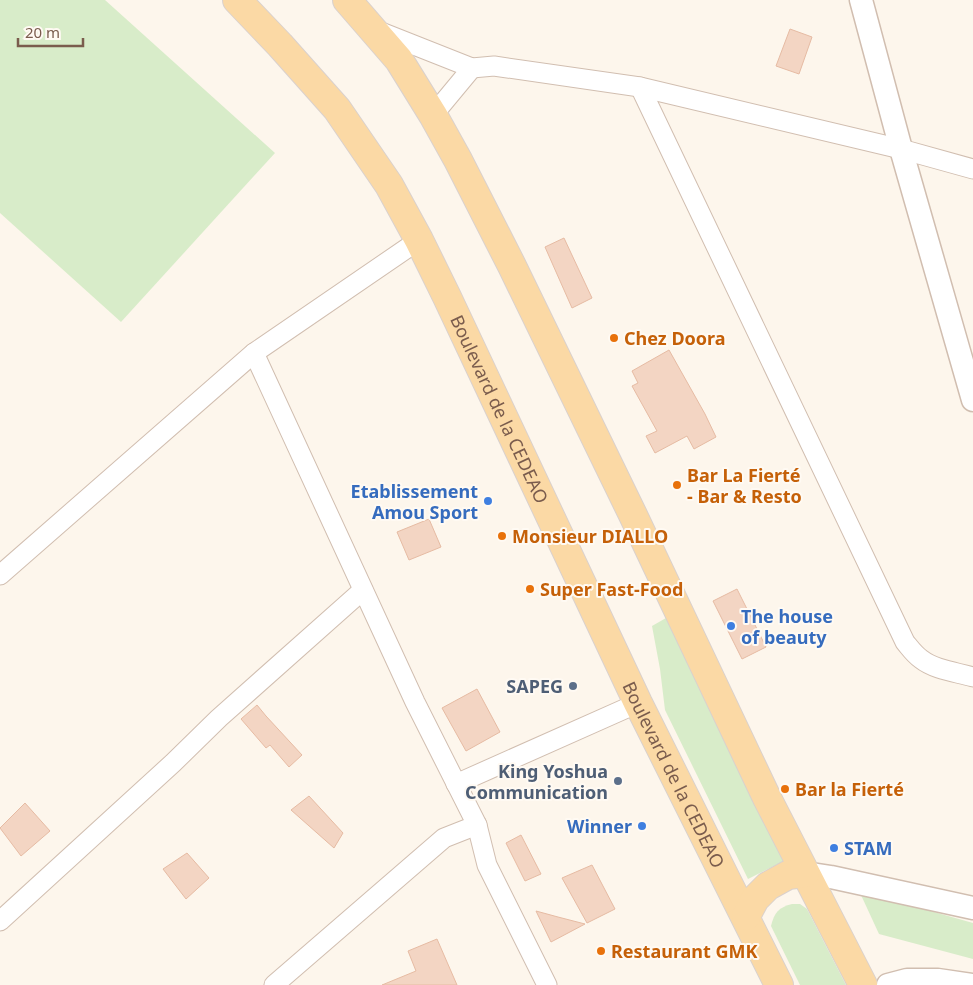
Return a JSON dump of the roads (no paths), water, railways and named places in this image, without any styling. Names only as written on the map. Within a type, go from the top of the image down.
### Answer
[{"type":"main road","name":"Boulevard de la CEDEAO","points":[[237,0],[338,109],[389,185],[447,297],[638,703],[779,985]]},
{"type":"main road","points":[[347,0],[399,60],[458,160],[516,274],[632,513],[767,798],[863,985]]},
{"type":"main road","points":[[746,916],[754,899],[768,886],[788,875],[806,873]]},
{"type":"street","points":[[861,0],[901,149],[973,400]]},
{"type":"street","points":[[372,28],[472,68],[494,66],[640,88],[901,149],[973,169]]},
{"type":"street","points":[[433,115],[472,68]]},
{"type":"street","points":[[640,88],[905,642],[922,660],[934,666],[973,677]]},
{"type":"street","points":[[0,575],[254,352],[419,240]]},
{"type":"street","points":[[254,352],[415,702],[477,825],[487,865],[547,985]]},
{"type":"street","points":[[0,920],[173,763],[219,718],[363,590]]},
{"type":"street","points":[[456,784],[638,703]]},
{"type":"street","points":[[279,983],[444,838],[477,825]]},
{"type":"street","points":[[806,873],[973,908]]},
{"type":"street","points":[[888,985],[907,980],[938,980],[972,985]]},
{"type":"place","name":"Chez Doora","points":[[614,338]]},
{"type":"place","name":"Bar La Fierté - Bar & Resto","points":[[677,485]]},
{"type":"place","name":"Etablissement Amou Sport","points":[[488,501]]},
{"type":"place","name":"Monsieur DIALLO","points":[[502,536]]},
{"type":"place","name":"Super Fast-Food","points":[[530,589]]},
{"type":"place","name":"The house of beauty","points":[[731,626]]},
{"type":"place","name":"SAPEG","points":[[573,686]]},
{"type":"place","name":"King Yoshua Communication","points":[[618,781]]},
{"type":"place","name":"Bar la Fierté","points":[[785,789]]},
{"type":"place","name":"Winner","points":[[642,826]]},
{"type":"place","name":"STAM","points":[[834,848]]},
{"type":"place","name":"Restaurant GMK","points":[[601,951]]}]
